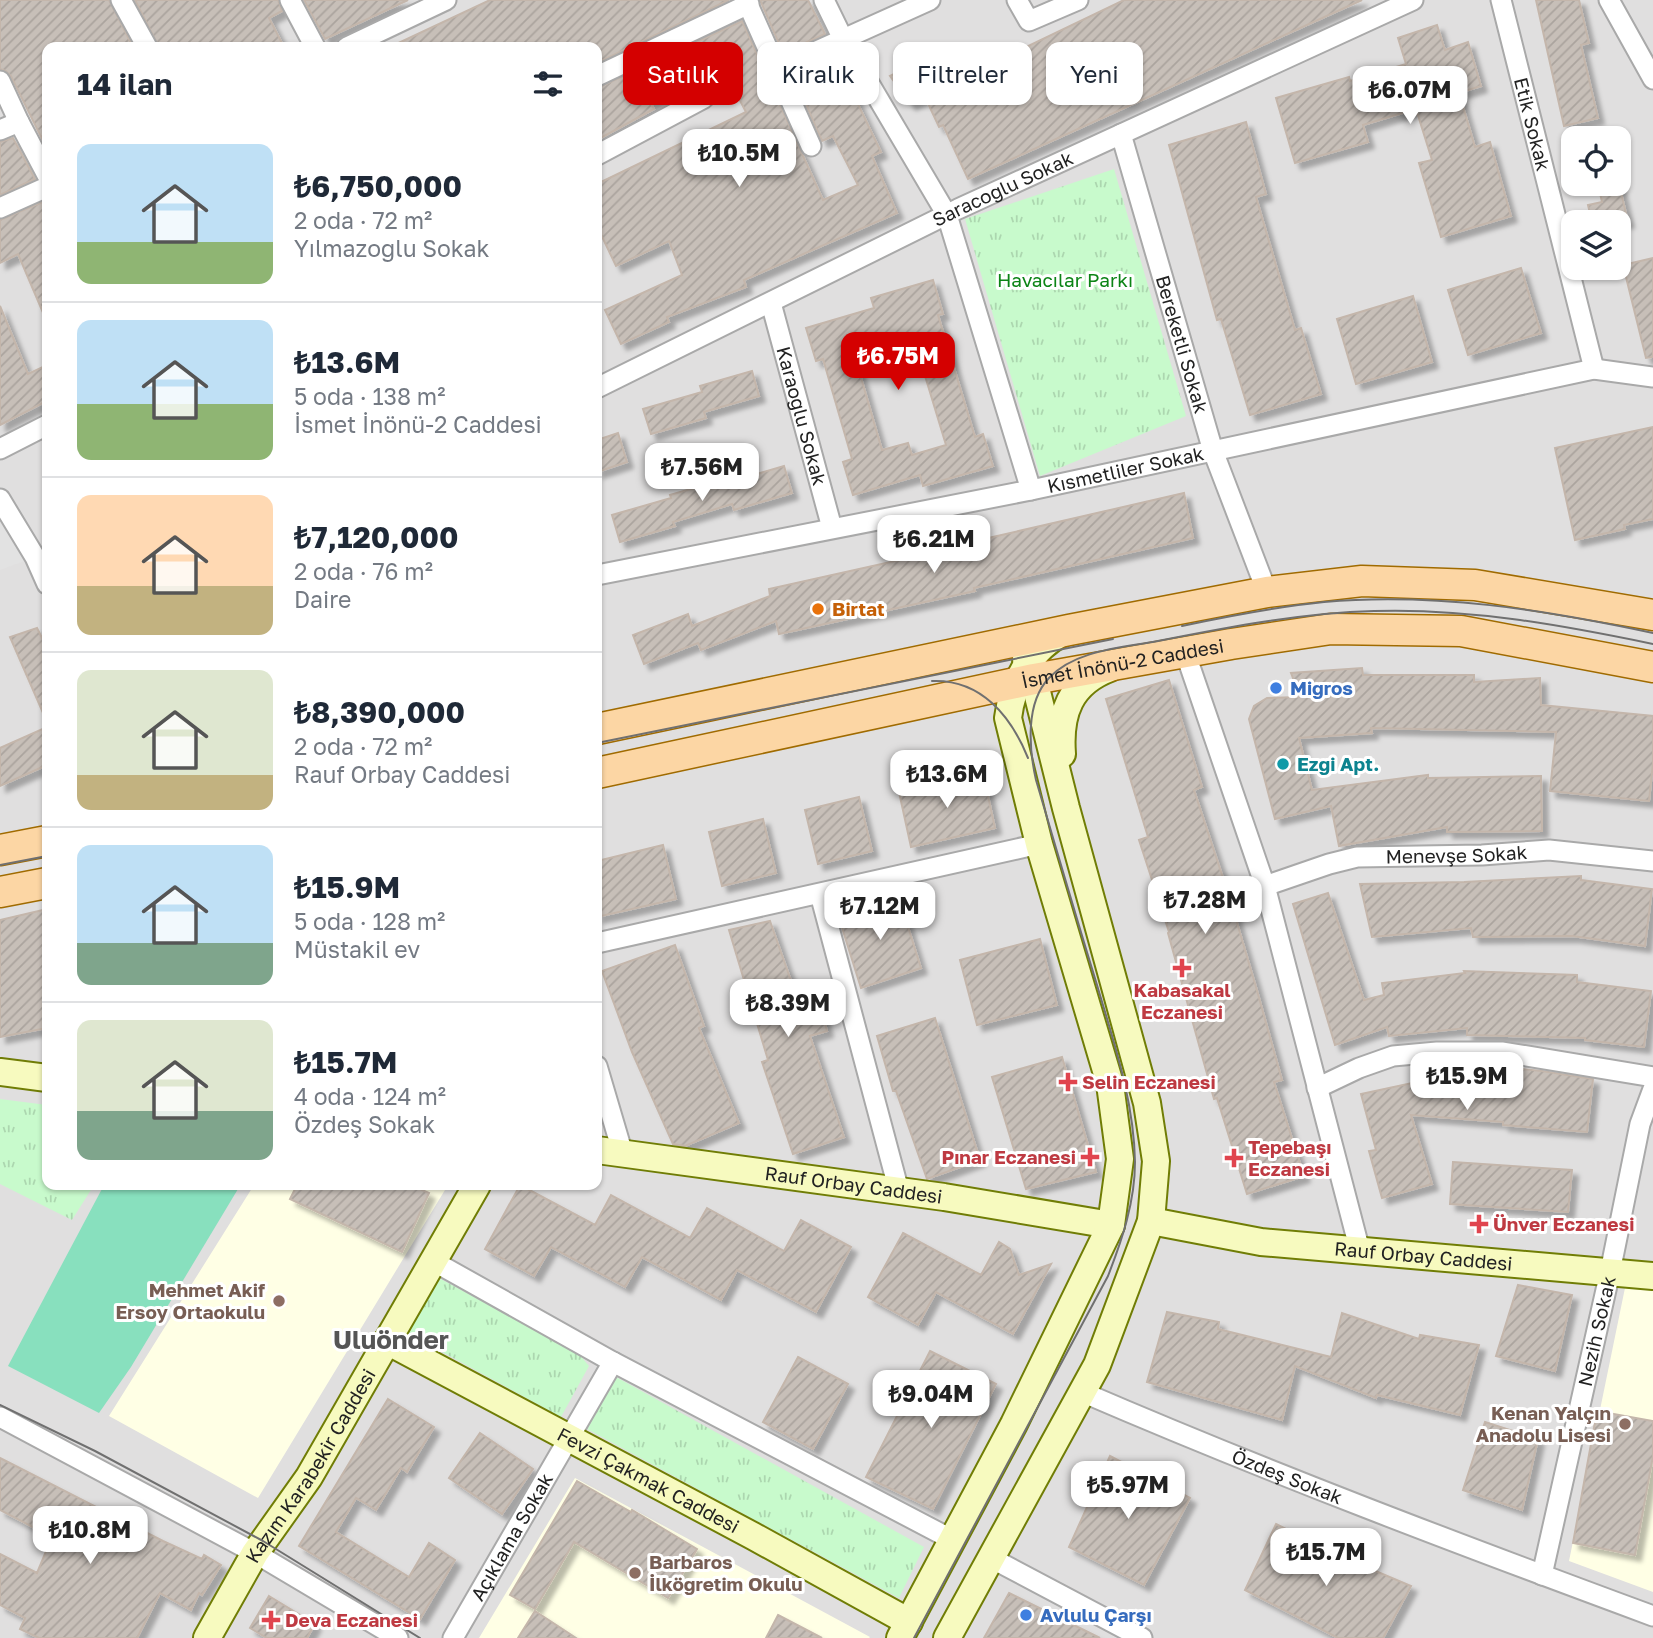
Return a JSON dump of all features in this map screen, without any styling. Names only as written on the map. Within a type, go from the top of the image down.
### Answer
[{"type":"main road","points":[[602,728],[1069,630],[1267,592],[1362,581],[1475,585],[1653,615]]},
{"type":"main road","name":"İsmet İnönü-2 Caddesi","points":[[602,772],[782,735],[947,697],[1027,675],[1126,663],[1331,629],[1461,631],[1653,667]]},
{"type":"main road","points":[[0,850],[42,842]]},
{"type":"main road","points":[[0,892],[42,884]]},
{"type":"street","points":[[121,0],[144,42]]},
{"type":"street","points":[[290,0],[312,42]]},
{"type":"street","points":[[358,42],[446,0]]},
{"type":"street","points":[[824,0],[843,39],[947,215],[1031,490]]},
{"type":"street","points":[[1017,0],[1029,21],[1078,0]]},
{"type":"street","name":"Saracoğlu Sokak","points":[[602,386],[947,215],[1413,0]]},
{"type":"street","name":"Etik Sokak","points":[[1502,0],[1594,369]]},
{"type":"street","points":[[1609,0],[1653,79]]},
{"type":"street","points":[[836,42],[924,1]]},
{"type":"street","points":[[602,74],[747,2],[765,42]]},
{"type":"street","points":[[602,152],[704,98],[676,39]]},
{"type":"street","points":[[0,81],[42,166]]},
{"type":"street","points":[[793,105],[811,146]]},
{"type":"street","points":[[0,130],[19,122]]},
{"type":"street","name":"Bereketli Sokak","points":[[1121,134],[1213,451],[1267,592]]},
{"type":"street","points":[[0,208],[42,189]]},
{"type":"street","name":"Karaoğlu Sokak","points":[[771,303],[832,528]]},
{"type":"street","name":"Kısmetliler Sokak","points":[[602,574],[1031,490],[1594,369],[1653,377]]},
{"type":"street","points":[[0,449],[42,428]]},
{"type":"street","points":[[0,499],[42,573]]},
{"type":"street","points":[[904,1630],[1014,1424],[1111,1226],[1120,1159],[1110,1084],[1039,844],[1008,718],[1010,701],[1027,675],[1037,649],[1069,630]]},
{"type":"street","points":[[947,1638],[1097,1365],[1152,1221],[1156,1161],[1147,1103],[1027,675],[1016,650],[990,646]]},
{"type":"street","points":[[1185,652],[1265,886],[1360,1251]]},
{"type":"street","points":[[1066,808],[1061,743],[1062,724],[1067,708],[1080,685],[1093,674],[1126,663]]},
{"type":"street","points":[[947,697],[967,698],[991,708],[1013,744]]},
{"type":"street","points":[[602,942],[1039,844]]},
{"type":"street","name":"Menevşe Sokak","points":[[1265,886],[1329,864],[1357,858],[1482,855],[1549,850],[1653,861]]},
{"type":"street","points":[[820,894],[898,1191]]},
{"type":"street","points":[[1317,1088],[1359,1068],[1393,1056],[1437,1052],[1503,1052],[1653,1077]]},
{"type":"street","points":[[9,1073],[42,1067]]},
{"type":"street","points":[[9,1073],[42,1077]]},
{"type":"street","points":[[602,1083],[623,1154]]},
{"type":"street","name":"Nezih Sokak","points":[[1542,1574],[1610,1272],[1640,1124],[1653,1089]]},
{"type":"street","name":"Rauf Orbay Caddesi","points":[[602,1151],[898,1191],[1111,1226]]},
{"type":"street","name":"Kazım Karabekir Caddesi","points":[[207,1638],[255,1553],[309,1477],[474,1190]]},
{"type":"street","name":"Rauf Orbay Caddesi","points":[[1152,1221],[1261,1242],[1653,1276]]},
{"type":"street","points":[[433,1261],[613,1362],[951,1539]]},
{"type":"street","name":"Fevzi Çakmak Caddesi","points":[[387,1341],[568,1438],[904,1630]]},
{"type":"street","name":"Açıklama Sokak","points":[[453,1638],[613,1362]]},
{"type":"street","name":"Özdeş Sokak","points":[[1082,1392],[1223,1452],[1653,1616]]},
{"type":"street","points":[[0,1417],[255,1553],[398,1638]]},
{"type":"street","points":[[991,1558],[1142,1638]]},
{"type":"shaded area","points":[[0,0],[1653,0],[1653,1638],[0,1638]]},
{"type":"shaded area","points":[[0,499],[35,557],[0,570]]},
{"type":"shaded area","name":"Mehmet Akif Ersoy Ortaokulu","points":[[251,1190],[445,1190],[258,1498],[109,1416]]},
{"type":"shaded area","name":"Kenan Yalçın Anadolu Lisesi","points":[[1626,1283],[1653,1287],[1653,1592],[1569,1561]]},
{"type":"shaded area","name":"Barbaros İlköğretim Okulu","points":[[575,1478],[870,1637],[479,1638]]},
{"type":"green space","name":"Havacılar Parkı","points":[[1114,169],[1186,416],[1040,476],[965,219]]},
{"type":"green space","points":[[0,1099],[42,1104],[42,1190],[91,1190],[72,1220],[0,1184]]},
{"type":"green space","points":[[101,1190],[237,1190],[131,1367],[99,1413],[8,1366]]},
{"type":"green space","points":[[439,1278],[579,1354],[589,1366],[561,1417],[402,1330]]},
{"type":"green space","points":[[616,1377],[924,1547],[899,1598],[587,1429]]},
{"type":"building","points":[[0,0],[109,0],[130,42],[42,42],[42,139],[11,76],[0,69]]},
{"type":"building","points":[[135,0],[278,0],[282,11],[269,18],[281,42],[156,42]]},
{"type":"building","points":[[304,0],[408,0],[325,39]]},
{"type":"building","points":[[490,0],[729,0],[641,42],[623,42],[623,51],[602,61],[602,42],[401,42]]},
{"type":"building","points":[[760,0],[808,0],[825,34],[807,42],[778,42]]},
{"type":"building","points":[[1124,0],[1362,0],[1143,99],[1143,42],[1046,42],[1046,105],[1131,105],[968,179],[943,125],[939,127],[929,105],[1032,105],[1032,44]]},
{"type":"building","points":[[1536,0],[1579,0],[1589,43],[1581,45],[1598,118],[1564,126]]},
{"type":"building","points":[[742,21],[757,54],[757,105],[780,105],[823,200],[858,185],[833,136],[822,141],[806,105],[858,105],[881,152],[872,156],[897,213],[744,280],[746,287],[667,317],[669,322],[621,344],[605,310],[682,275],[669,241],[616,266],[602,237],[602,182],[746,112],[742,105],[743,42],[696,42]]},
{"type":"building","points":[[1437,25],[1445,50],[1468,42],[1481,86],[1459,93],[1475,147],[1490,142],[1511,216],[1441,237],[1419,163],[1432,160],[1416,109],[1363,125],[1368,142],[1295,163],[1276,98],[1349,77],[1350,81],[1406,64],[1398,38]]},
{"type":"building","points":[[623,76],[623,105],[652,105],[654,109],[602,137],[602,86]]},
{"type":"building","points":[[1246,122],[1266,194],[1256,197],[1295,330],[1301,328],[1321,394],[1250,415],[1221,319],[1217,320],[1169,145]]},
{"type":"building","points":[[13,138],[35,179],[0,195],[0,142]]},
{"type":"building","points":[[1601,196],[1622,196],[1625,210],[1589,210],[1588,205],[1602,202]]},
{"type":"building","points":[[42,202],[42,310],[18,254],[0,263],[0,220]]},
{"type":"building","points":[[1653,258],[1653,357],[1646,358],[1627,280],[1631,280],[1631,263]]},
{"type":"building","points":[[1521,268],[1541,333],[1468,355],[1448,290]]},
{"type":"building","points":[[933,280],[943,314],[938,315],[975,437],[983,434],[993,466],[923,486],[920,475],[853,495],[843,462],[852,459],[823,359],[816,361],[806,328],[874,308],[871,298]],"holes":[[[912,333],[946,445],[912,455],[908,443],[882,450],[853,350]]]},
{"type":"building","points":[[1413,296],[1432,362],[1356,384],[1337,319]]},
{"type":"building","points":[[0,306],[28,374],[42,367],[42,404],[0,425]]},
{"type":"building","points":[[752,371],[759,396],[704,412],[706,418],[651,434],[643,409],[702,392],[700,386]]},
{"type":"building","points":[[1653,427],[1653,519],[1624,525],[1625,529],[1575,540],[1555,448]]},
{"type":"building","points":[[618,433],[627,462],[602,470],[602,438]]},
{"type":"building","points":[[784,466],[792,493],[734,510],[732,504],[673,522],[675,526],[620,542],[612,515],[722,480],[723,484]]},
{"type":"building","points":[[1184,493],[1193,538],[974,588],[975,591],[779,634],[776,621],[701,650],[698,643],[644,664],[633,635],[688,614],[692,626],[770,596],[769,589]]},
{"type":"building","points":[[37,628],[42,638],[42,711],[10,637]]},
{"type":"building","points":[[1362,668],[1363,675],[1474,675],[1474,682],[1540,678],[1541,705],[1653,716],[1653,763],[1649,801],[1550,791],[1556,732],[1371,728],[1372,733],[1299,738],[1312,790],[1428,775],[1428,778],[1541,776],[1542,831],[1447,832],[1447,827],[1339,846],[1331,806],[1275,819],[1249,719],[1254,706],[1267,698],[1300,697],[1291,673]]},
{"type":"building","points":[[1169,680],[1202,787],[1194,790],[1256,987],[1282,1080],[1274,1082],[1304,1176],[1247,1194],[1217,1098],[1214,1099],[1169,932],[1139,840],[1148,837],[1106,699]]},
{"type":"building","points":[[42,729],[42,767],[0,786],[0,748]]},
{"type":"building","points":[[983,773],[995,828],[911,847],[899,792]]},
{"type":"building","points":[[859,797],[872,851],[818,864],[805,810]]},
{"type":"building","points":[[763,819],[776,873],[722,886],[709,832]]},
{"type":"building","points":[[663,845],[676,899],[602,916],[602,860]]},
{"type":"building","points":[[1581,876],[1581,880],[1652,889],[1645,946],[1572,936],[1473,937],[1471,928],[1372,937],[1360,884],[1464,882]]},
{"type":"building","points":[[1328,893],[1364,1000],[1384,995],[1382,983],[1465,973],[1464,971],[1577,975],[1577,982],[1651,991],[1644,1047],[1585,1038],[1467,1035],[1467,1028],[1389,1036],[1387,1027],[1335,1045],[1293,904]]},
{"type":"building","points":[[898,895],[921,968],[861,988],[838,915]]},
{"type":"building","points":[[42,910],[42,1029],[0,1037],[0,920]]},
{"type":"building","points":[[770,921],[795,992],[816,987],[827,1031],[810,1036],[844,1137],[793,1154],[762,1062],[768,1060],[729,930]]},
{"type":"building","points":[[1040,939],[1057,1005],[977,1025],[960,960]]},
{"type":"building","points":[[675,945],[704,1026],[699,1028],[739,1123],[685,1146],[673,1144],[632,1052],[602,971]]},
{"type":"building","points":[[935,1018],[980,1160],[927,1179],[896,1091],[893,1091],[877,1036]]},
{"type":"building","points":[[1062,1057],[1096,1172],[1026,1189],[992,1077]]},
{"type":"building","points":[[1469,1064],[1593,1079],[1587,1132],[1411,1115],[1432,1184],[1382,1198],[1369,1151],[1376,1150],[1361,1094],[1417,1082],[1417,1071],[1469,1067]]},
{"type":"building","points":[[1453,1162],[1572,1170],[1568,1212],[1450,1204]]},
{"type":"building","points":[[294,1190],[422,1190],[429,1193],[402,1252],[290,1199]]},
{"type":"building","points":[[517,1190],[529,1190],[595,1225],[611,1195],[690,1238],[707,1208],[784,1251],[801,1220],[851,1247],[816,1312],[737,1270],[721,1300],[642,1257],[625,1287],[551,1247],[534,1276],[485,1249]]},
{"type":"building","points":[[903,1233],[981,1275],[999,1242],[1010,1249],[1019,1275],[1051,1264],[1013,1334],[936,1292],[918,1325],[868,1297]]},
{"type":"building","points":[[1518,1285],[1572,1295],[1555,1371],[1496,1356]]},
{"type":"building","points":[[1167,1312],[1219,1322],[1218,1329],[1331,1357],[1342,1313],[1419,1339],[1420,1335],[1479,1345],[1460,1415],[1377,1395],[1376,1398],[1295,1366],[1282,1420],[1147,1382]]},
{"type":"building","points":[[930,1351],[996,1384],[933,1509],[866,1477]]},
{"type":"building","points":[[798,1357],[848,1384],[813,1449],[763,1422]]},
{"type":"building","points":[[388,1399],[434,1427],[407,1472],[401,1468],[376,1510],[356,1498],[336,1532],[409,1577],[429,1543],[455,1560],[420,1619],[299,1546]]},
{"type":"building","points":[[1597,1411],[1653,1421],[1653,1456],[1635,1555],[1573,1543]]},
{"type":"building","points":[[1485,1422],[1538,1439],[1522,1510],[1463,1490]]},
{"type":"building","points":[[480,1433],[533,1469],[502,1514],[449,1478]]},
{"type":"building","points":[[1110,1456],[1190,1498],[1144,1585],[1069,1547]]},
{"type":"building","points":[[0,1458],[163,1541],[202,1559],[204,1555],[221,1565],[202,1595],[199,1593],[191,1610],[160,1593],[137,1638],[39,1638],[20,1629],[25,1618],[0,1605],[0,1554],[37,1573],[52,1537],[0,1510]]},
{"type":"building","points":[[577,1481],[697,1549],[668,1598],[574,1542],[535,1609],[510,1595]]},
{"type":"building","points":[[1276,1524],[1333,1553],[1411,1586],[1383,1638],[1338,1638],[1245,1590]]},
{"type":"building","name":"Avlulu Çarşı","points":[[1009,1593],[1100,1638],[984,1638]]},
{"type":"building","points":[[269,1596],[315,1624],[307,1638],[267,1638],[250,1628]]},
{"type":"building","points":[[535,1611],[576,1638],[518,1638]]},
{"type":"building","points":[[778,1615],[822,1638],[766,1638]]},
{"type":"tram line","points":[[1182,626],[1306,604],[1407,599],[1531,610],[1653,633]]},
{"type":"tram line","points":[[914,1638],[1108,1276],[1123,1235],[1133,1192],[1134,1139],[1122,1072],[1036,780],[1031,727],[1032,713],[1041,688],[1049,678],[1072,661],[1100,652],[1265,622],[1347,612],[1409,611],[1479,615],[1549,624],[1653,644]]},
{"type":"tram line","points":[[602,742],[1113,639]]},
{"type":"tram line","points":[[932,681],[965,686],[992,703],[1013,728],[1028,758]]},
{"type":"tram line","points":[[0,865],[42,857]]},
{"type":"tram line","points":[[0,1405],[95,1451],[263,1541],[420,1638]]},
{"type":"place","name":"Birtat","points":[[818,609]]},
{"type":"place","name":"Migros","points":[[1276,688]]},
{"type":"place","name":"Ezgi Apt.","points":[[1283,764]]},
{"type":"place","name":"Kabasakal Eczanesi","points":[[1182,968]]},
{"type":"place","name":"Selin Eczanesi","points":[[1068,1082]]},
{"type":"place","name":"Pınar Eczanesi","points":[[1090,1157]]},
{"type":"place","name":"Tepebaşı Eczanesi","points":[[1234,1158]]},
{"type":"place","name":"Ünver Eczanesi","points":[[1479,1224]]},
{"type":"place","name":"Mehmet Akif Ersoy Ortaokulu","points":[[279,1301]]},
{"type":"place","name":"Kenan Yalçın Anadolu Lisesi","points":[[1625,1424]]},
{"type":"place","name":"Barbaros İlköğretim Okulu","points":[[635,1573]]},
{"type":"place","name":"Avlulu Çarşı","points":[[1026,1615]]},
{"type":"place","name":"Deva Eczanesi","points":[[271,1620]]},
{"type":"district","name":"Uluönder","points":[[391,1340]]}]
